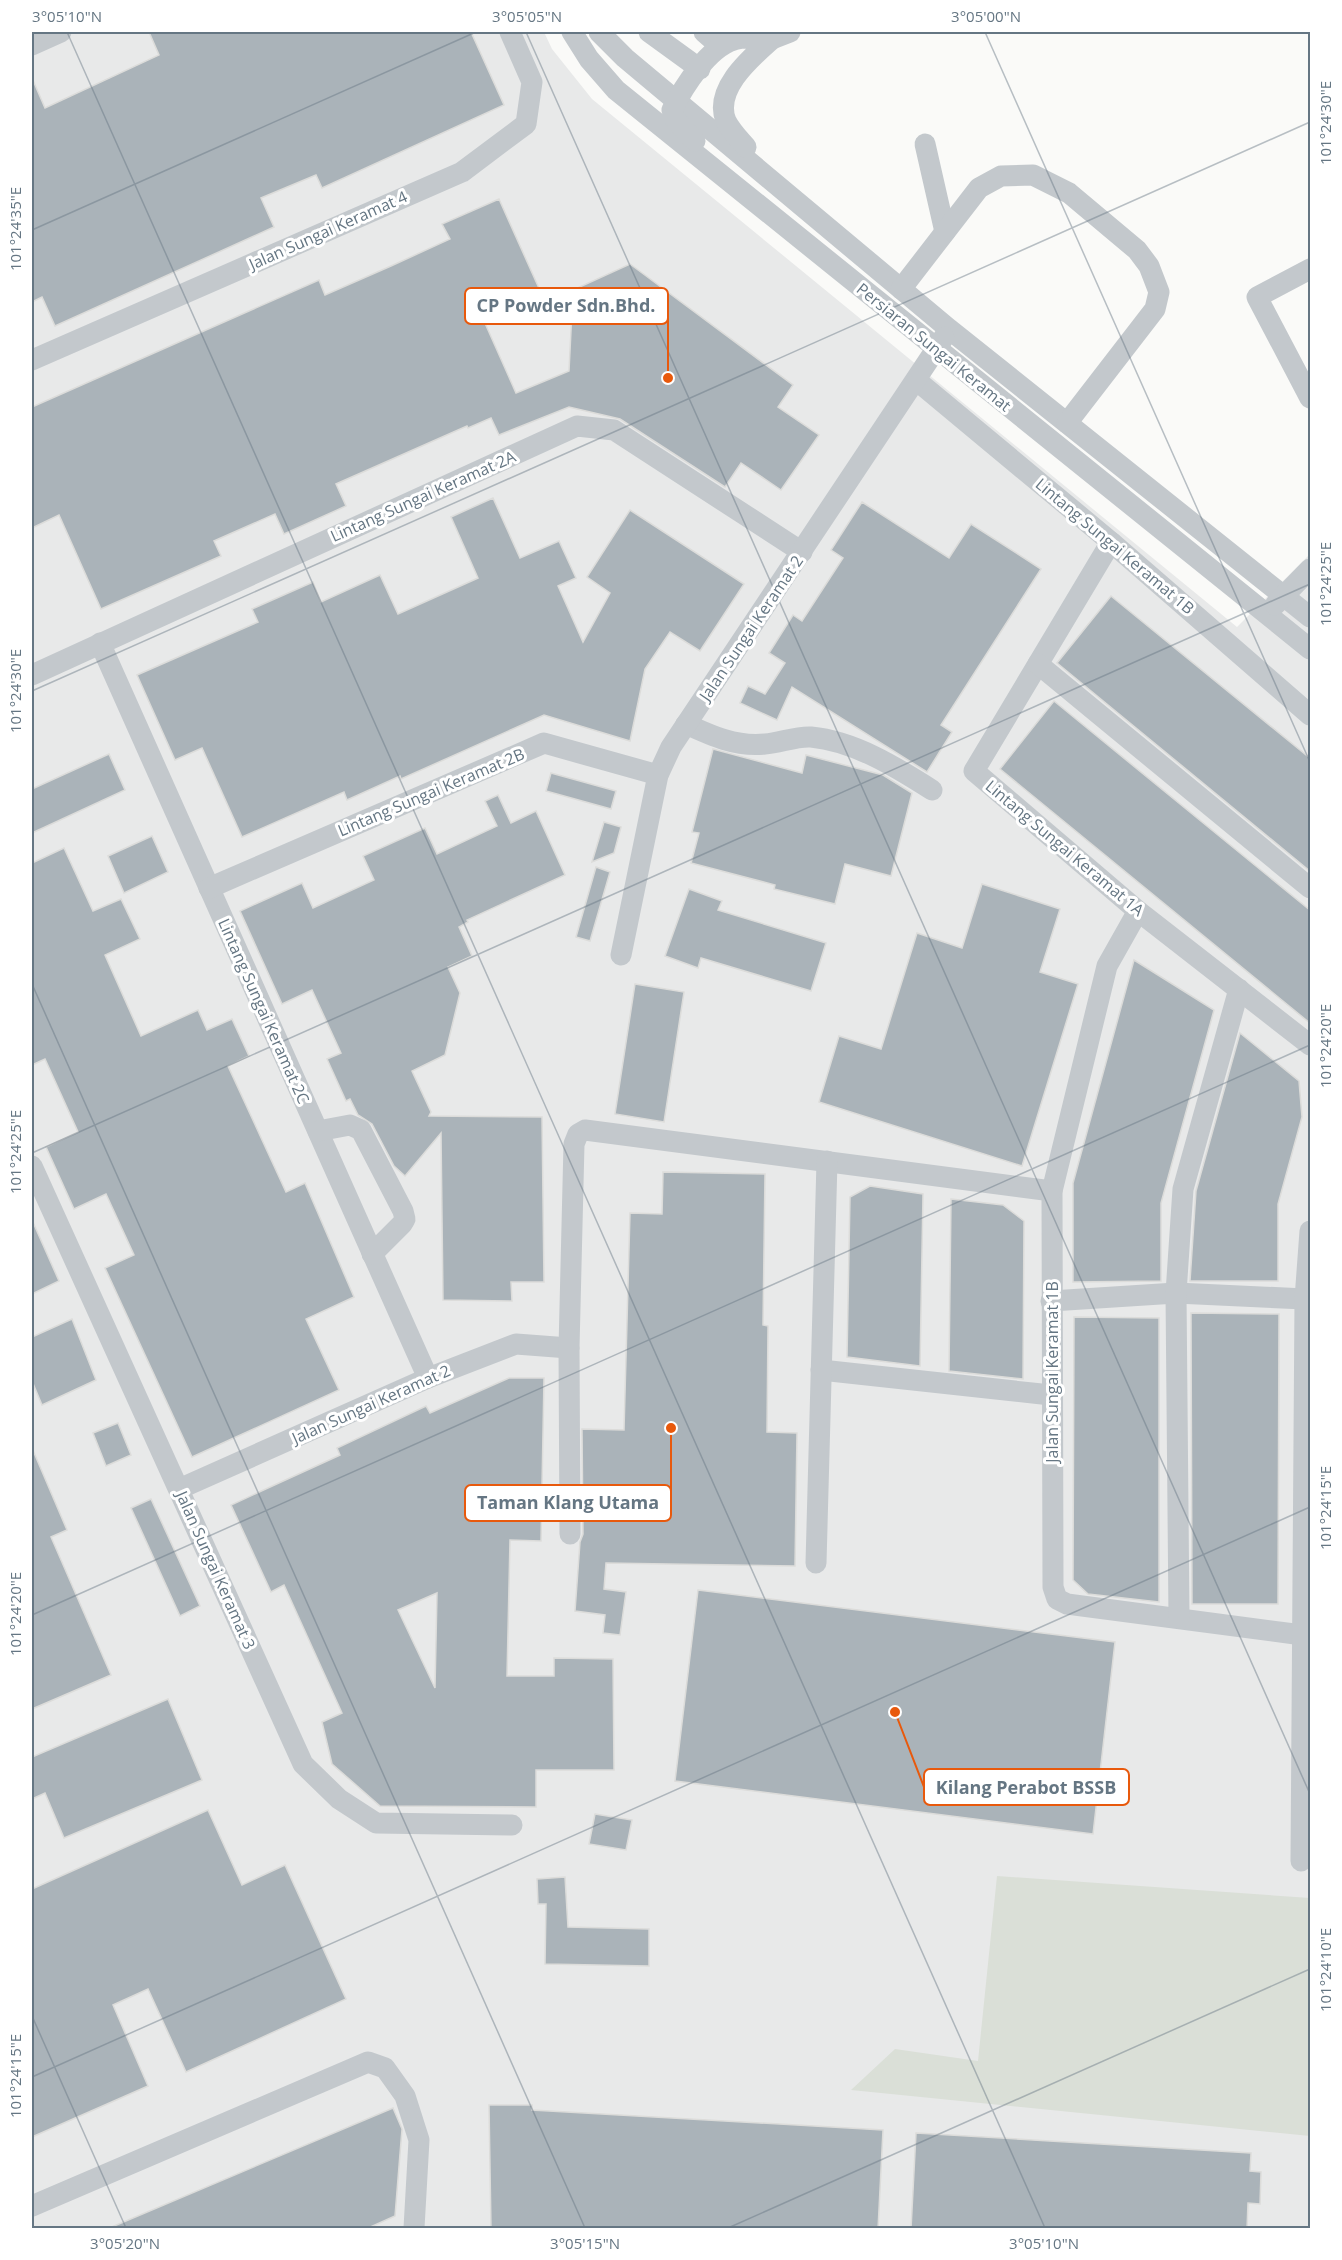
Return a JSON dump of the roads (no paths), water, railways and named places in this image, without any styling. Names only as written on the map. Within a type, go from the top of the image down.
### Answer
[{"type":"street","points":[[32,45],[61,32]]},
{"type":"street","name":"Jalan Sungai Keramat 4","points":[[32,360],[462,172],[526,124],[532,82],[510,32]]},
{"type":"street","name":"Persiaran Sungai Keramat","points":[[572,32],[589,59],[616,90],[1311,649]]},
{"type":"street","name":"Persiaran Sungai Keramat","points":[[599,32],[625,58],[949,329],[1311,617]]},
{"type":"street","points":[[649,32],[700,69]]},
{"type":"street","points":[[704,32],[720,46]]},
{"type":"street","points":[[723,177],[705,152],[675,119],[672,110],[700,69],[720,46],[736,39],[781,35]]},
{"type":"street","points":[[781,35],[747,62],[734,79],[725,104],[725,118],[731,129],[789,194]]},
{"type":"street","points":[[925,144],[945,232]]},
{"type":"street","points":[[901,289],[979,188],[1001,176],[1033,175],[1069,193],[1108,223],[1137,250],[1149,266],[1159,292],[1155,309],[1067,423]]},
{"type":"street","points":[[1311,269],[1257,297],[1311,398]]},
{"type":"street","name":"Jalan Sungai Keramat 2","points":[[621,955],[658,775],[687,724],[949,329]]},
{"type":"street","name":"Lintang Sungai Keramat 1B","points":[[916,380],[1111,542],[1311,715]]},
{"type":"street","name":"Lintang Sungai Keramat 2A","points":[[32,675],[577,426],[614,430],[802,552]]},
{"type":"street","name":"Lintang Sungai Keramat 1A","points":[[1111,542],[974,771],[1138,911],[1311,1045]]},
{"type":"street","points":[[1268,615],[1282,595],[1311,569]]},
{"type":"street","name":"Lintang Sungai Keramat 2C","points":[[100,643],[428,1378]]},
{"type":"street","points":[[1038,664],[1311,888]]},
{"type":"street","points":[[687,724],[724,742],[763,745],[810,737],[854,748],[896,767],[932,790]]},
{"type":"street","name":"Lintang Sungai Keramat 2B","points":[[209,888],[544,743],[658,775]]},
{"type":"street","name":"Jalan Sungai Keramat 1B","points":[[1138,911],[1107,966],[1052,1191],[1053,1587],[1057,1599],[1067,1604],[1306,1635]]},
{"type":"street","points":[[1179,1618],[1176,1293],[1183,1189],[1239,989]]},
{"type":"street","points":[[318,1131],[350,1125],[362,1130],[403,1211],[405,1219],[402,1224],[372,1254]]},
{"type":"street","points":[[570,1534],[569,1348],[574,1144],[578,1134],[585,1130],[1052,1191]]},
{"type":"street","points":[[816,1563],[827,1161]]},
{"type":"street","name":"Jalan Sungai Keramat 3","points":[[32,1166],[303,1764],[339,1799],[376,1823],[512,1825]]},
{"type":"street","points":[[1301,1861],[1306,1635],[1305,1299],[1311,1231]]},
{"type":"street","points":[[1052,1301],[1176,1293],[1305,1299]]},
{"type":"street","name":"Jalan Sungai Keramat 2","points":[[179,1489],[428,1378],[516,1344],[569,1348]]},
{"type":"street","points":[[821,1370],[1051,1395]]},
{"type":"street","points":[[32,2206],[368,2062],[385,2068],[405,2096],[419,2140],[414,2229]]},
{"type":"place","name":"CP Powder Sdn.Bhd.","points":[[668,378]]},
{"type":"place","name":"Taman Klang Utama","points":[[671,1428]]},
{"type":"place","name":"Kilang Perabot BSSB","points":[[895,1712]]}]
